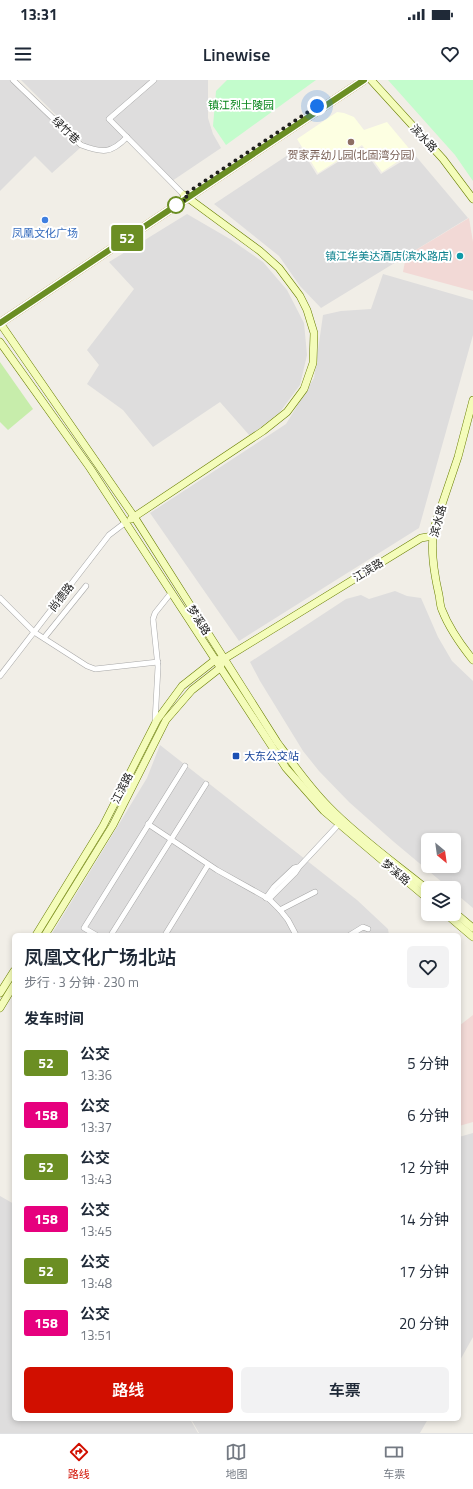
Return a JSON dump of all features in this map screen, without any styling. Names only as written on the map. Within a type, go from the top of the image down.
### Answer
[{"type":"main road","points":[[0,323],[356,80]]},
{"type":"main road","points":[[0,317],[364,80]]},
{"type":"main road","name":"滨水路","points":[[371,80],[443,159],[473,199]]},
{"type":"main road","points":[[126,522],[263,431],[287,412],[304,389],[312,364],[314,334],[307,310],[300,296],[279,268],[260,251],[186,196]]},
{"type":"main road","name":"梦溪路","points":[[0,323],[134,516],[224,659],[292,763],[341,823],[421,893]]},
{"type":"main road","name":"梦溪路","points":[[0,342],[90,468],[286,768],[324,811],[421,885]]},
{"type":"main road","name":"滨水路","points":[[473,400],[458,457],[434,528],[433,536],[435,575],[442,610],[455,635],[473,660]]},
{"type":"main road","name":"江滨路","points":[[37,933],[103,826],[155,724],[182,686],[215,660],[224,659],[421,538],[433,536]]},
{"type":"main road","name":"江滨路","points":[[46,933],[113,825],[166,720],[192,690],[220,668],[224,659]]},
{"type":"main road","points":[[461,918],[473,928]]},
{"type":"main road","points":[[454,921],[473,938]]},
{"type":"main road","points":[[0,993],[12,973]]},
{"type":"main road","points":[[0,1008],[12,988]]},
{"type":"street","name":"绿竹巷","points":[[13,80],[81,145],[92,149],[106,151],[114,148],[127,137]]},
{"type":"street","points":[[154,80],[109,119],[186,196]]},
{"type":"street","name":"尚德路","points":[[0,676],[109,535],[126,522]]},
{"type":"street","points":[[44,638],[86,586]]},
{"type":"street","points":[[155,724],[158,662],[153,619],[155,613],[171,593]]},
{"type":"street","points":[[0,598],[34,632],[87,666],[95,669],[158,662]]},
{"type":"street","points":[[93,933],[84,928],[185,766]]},
{"type":"street","points":[[112,933],[206,784]]},
{"type":"street","points":[[268,899],[274,887],[298,866],[341,823]]},
{"type":"street","points":[[148,824],[208,865],[268,899],[288,920],[295,933]]},
{"type":"street","points":[[166,933],[208,865]]},
{"type":"street","points":[[280,910],[315,892]]},
{"type":"street","points":[[353,933],[363,927],[368,929]]},
{"type":"shaded area","points":[[0,80],[11,80],[80,148],[52,173],[35,156],[0,191]]},
{"type":"shaded area","points":[[21,80],[151,80],[107,118],[125,137],[110,149],[86,145]]},
{"type":"shaded area","points":[[156,80],[208,80],[208,118],[213,134],[221,148],[172,181],[111,118]]},
{"type":"shaded area","name":"贺家弄幼儿园(北固湾分园)","points":[[337,112],[354,117],[364,130],[387,122],[412,152],[382,172],[362,145],[318,173],[297,139]]},
{"type":"shaded area","points":[[300,147],[317,175],[362,147],[381,174],[414,154],[468,218],[321,308],[300,286],[279,256],[214,204]]},
{"type":"shaded area","points":[[187,214],[230,239],[263,262],[287,290],[304,323],[307,355],[300,385],[280,412],[250,436],[220,402],[153,447],[123,410],[87,384],[99,365],[87,350],[134,289],[109,262]]},
{"type":"shaded area","points":[[469,218],[473,242],[473,291],[403,272],[406,256]]},
{"type":"shaded area","points":[[383,274],[473,300],[473,335],[419,528],[239,641],[150,513],[286,424],[314,378],[323,315],[341,311],[371,309]]},
{"type":"shaded area","points":[[395,591],[407,596],[421,598],[438,637],[452,661],[473,681],[473,908],[461,898],[461,881],[441,881],[431,873],[461,873],[461,833],[421,833],[421,865],[349,802],[319,771],[303,751],[250,662],[346,599],[361,595],[369,599]]},
{"type":"shaded area","points":[[160,745],[357,900],[388,929],[389,933],[52,933],[147,778]]},
{"type":"shaded area","points":[[473,1015],[473,1122],[461,1125],[461,1024]]},
{"type":"shaded area","points":[[473,1133],[473,1337],[461,1358],[461,1136]]},
{"type":"shaded area","points":[[0,1196],[12,1203],[12,1421],[191,1421],[198,1433],[0,1433]]},
{"type":"shaded area","points":[[192,1421],[427,1421],[420,1433],[199,1433]]},
{"type":"green space","name":"镇江烈士陵园","points":[[227,80],[316,80],[226,145],[213,126],[216,91]]},
{"type":"green space","points":[[388,80],[473,80],[473,181],[455,155]]},
{"type":"green space","points":[[0,362],[33,409],[8,430],[0,422]]},
{"type":"bus line","name":"52","points":[[0,323],[364,80]]},
{"type":"place","name":"贺家弄幼儿园(北固湾分园)","points":[[351,142]]},
{"type":"place","name":"凤凰文化广场","points":[[45,220]]},
{"type":"place","name":"镇江华美达酒店(滨水路店)","points":[[460,256]]},
{"type":"place","name":"大东公交站","points":[[236,756]]},
{"type":"route","points":[[176,205],[174,207],[188,198],[184,195],[317,106]]}]
